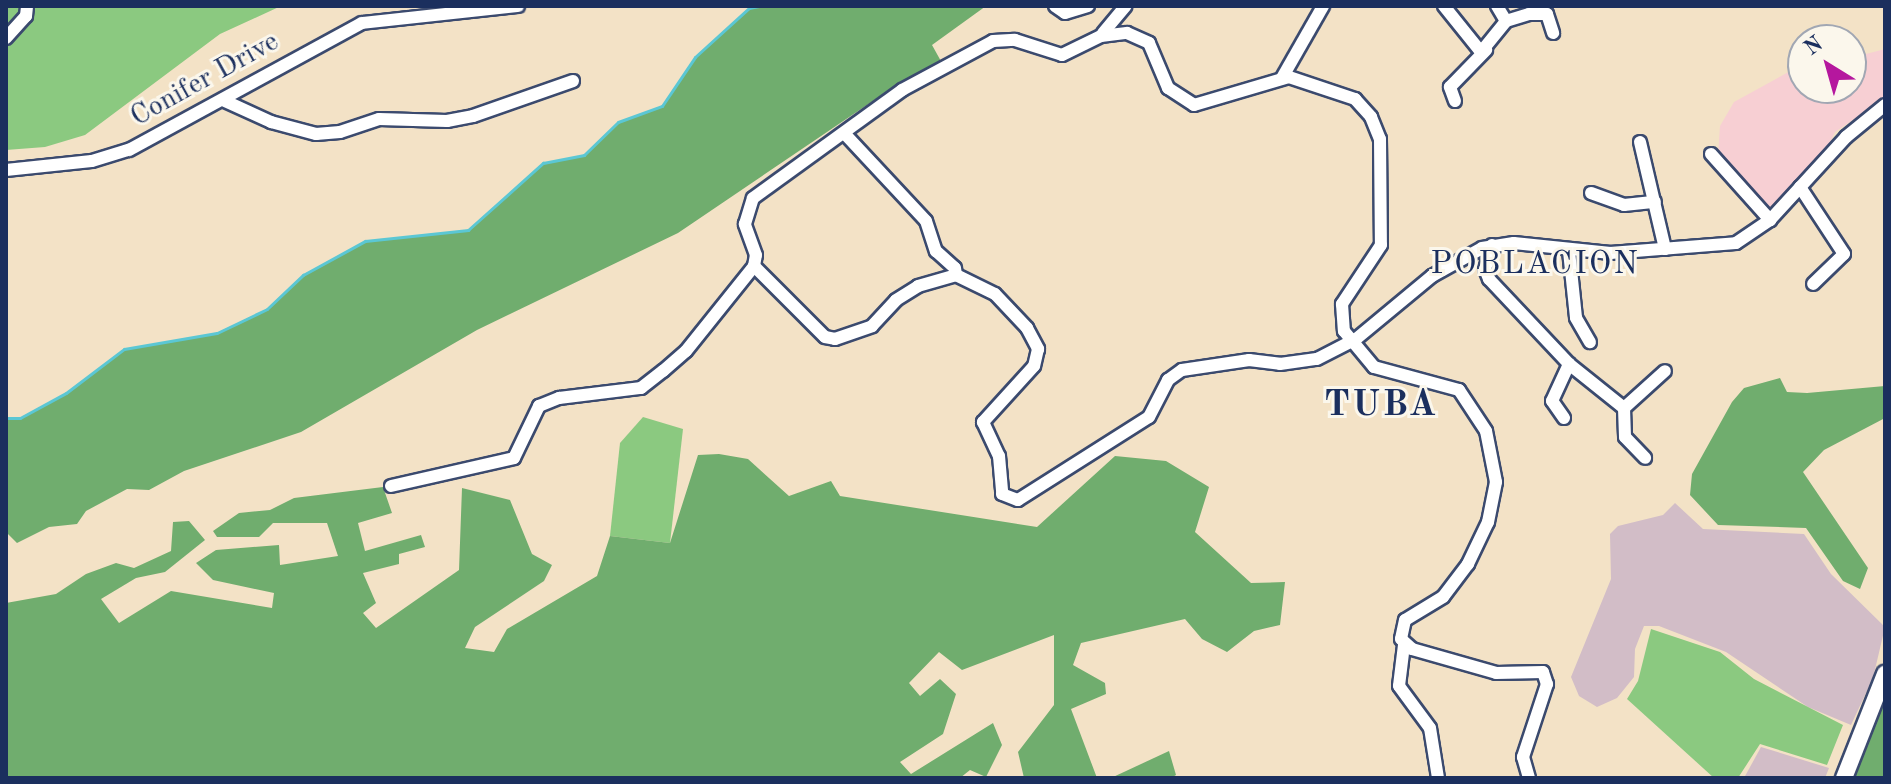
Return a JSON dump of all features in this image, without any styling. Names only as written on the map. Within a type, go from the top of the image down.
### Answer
[{"type":"main road","points":[[1844,778],[1885,674]]},
{"type":"street","points":[[6,38],[27,6]]},
{"type":"street","name":"Conifer Drive","points":[[6,170],[92,161],[129,150],[225,101],[362,23],[518,6]]},
{"type":"street","points":[[1055,6],[1065,13],[1088,6]]},
{"type":"street","points":[[1101,36],[1126,6]]},
{"type":"street","points":[[1282,78],[1323,6]]},
{"type":"street","points":[[1444,6],[1479,51],[1486,50]]},
{"type":"street","points":[[1497,6],[1506,21]]},
{"type":"street","points":[[1455,101],[1450,87],[1486,50],[1506,21],[1542,12],[1551,19],[1553,33]]},
{"type":"street","points":[[391,486],[514,458],[535,410],[547,402],[641,388],[686,351],[754,266],[756,255],[745,224],[753,198],[902,90],[993,41],[1015,40],[1062,55],[1101,36],[1127,33],[1149,43],[1168,88],[1194,105],[1282,78],[1311,81],[1355,99],[1371,117],[1380,139],[1381,245],[1342,304],[1342,322],[1351,342],[1374,367],[1459,390],[1482,420],[1494,464],[1493,505],[1468,564],[1443,597],[1405,620],[1400,631],[1404,645],[1399,686],[1430,728],[1438,778]]},
{"type":"street","points":[[225,101],[271,122],[316,134],[379,119],[447,121],[573,81]]},
{"type":"street","points":[[754,266],[825,337],[845,340],[872,326],[907,292],[956,275],[995,294],[1037,343],[1034,366],[983,422],[999,456],[1002,494],[1014,500],[1149,417],[1168,380],[1182,370],[1249,360],[1309,362],[1351,342],[1443,269],[1492,245],[1569,251],[1665,249],[1736,243],[1770,220],[1846,137],[1885,105]]},
{"type":"street","points":[[844,133],[926,221],[936,251],[955,268],[956,275]]},
{"type":"street","points":[[1640,142],[1665,249]]},
{"type":"street","points":[[1711,154],[1770,220]]},
{"type":"street","points":[[1800,187],[1844,254],[1813,284]]},
{"type":"street","points":[[1591,193],[1624,205],[1655,202]]},
{"type":"street","points":[[1492,245],[1485,269],[1489,279],[1569,364],[1624,408],[1625,437],[1645,458]]},
{"type":"street","points":[[1569,251],[1576,318],[1590,342]]},
{"type":"street","points":[[1564,418],[1552,401],[1569,364]]},
{"type":"street","points":[[1624,408],[1665,371]]},
{"type":"street","points":[[1404,645],[1496,673],[1543,672],[1547,684],[1523,757],[1529,778]]},
{"type":"shaded area","points":[[1885,49],[1885,98],[1835,132],[1823,157],[1768,214],[1718,156],[1720,126],[1734,102],[1787,73],[1787,104],[1867,104],[1867,54]]},
{"type":"shaded area","points":[[1675,503],[1703,529],[1804,534],[1831,574],[1885,627],[1873,678],[1851,725],[1808,707],[1726,652],[1659,626],[1644,626],[1635,649],[1634,677],[1617,698],[1597,707],[1579,696],[1571,677],[1611,579],[1610,534],[1618,526],[1663,515]]},
{"type":"shaded area","points":[[1761,747],[1829,768],[1825,778],[1744,778]]},
{"type":"green space","points":[[6,6],[281,6],[220,34],[85,135],[45,147],[6,150]]},
{"type":"green space","points":[[986,6],[932,45],[942,63],[895,86],[678,233],[477,330],[301,432],[184,471],[149,490],[127,489],[86,511],[77,524],[49,527],[17,543],[6,532],[6,418],[20,418],[66,393],[124,349],[217,333],[267,309],[303,275],[365,241],[468,230],[543,163],[584,155],[618,122],[662,106],[695,57],[749,8]]},
{"type":"green space","points":[[1780,378],[1787,392],[1885,386],[1885,418],[1824,450],[1803,472],[1868,568],[1860,589],[1843,581],[1806,528],[1718,525],[1690,495],[1692,474],[1732,402],[1744,388]]},
{"type":"green space","points":[[643,417],[683,429],[670,543],[610,536],[620,443]]},
{"type":"green space","points":[[719,454],[748,459],[789,496],[831,481],[840,496],[1037,527],[1115,456],[1166,461],[1209,487],[1195,532],[1251,583],[1285,582],[1280,625],[1254,631],[1227,652],[1202,639],[1185,619],[1081,643],[1073,665],[1105,683],[1106,694],[1071,709],[1097,778],[1024,778],[1018,752],[1054,705],[1054,635],[962,670],[939,652],[909,683],[920,696],[940,679],[956,694],[943,734],[900,762],[911,774],[993,723],[1002,745],[986,777],[970,770],[960,778],[6,778],[6,603],[56,594],[86,574],[116,563],[134,568],[171,551],[173,522],[189,521],[205,540],[165,572],[136,578],[101,599],[119,623],[171,591],[272,608],[274,593],[213,580],[196,563],[216,550],[279,545],[280,565],[338,556],[327,523],[273,523],[259,537],[217,537],[213,531],[239,513],[270,510],[294,498],[383,487],[392,513],[358,523],[365,551],[421,535],[425,547],[399,554],[399,564],[363,573],[376,603],[363,613],[376,628],[459,570],[462,488],[510,500],[532,554],[552,565],[544,581],[475,627],[465,648],[494,652],[507,629],[597,576],[610,536],[670,543],[698,455]]},
{"type":"green space","points":[[1651,629],[1720,652],[1754,679],[1843,725],[1827,765],[1760,744],[1738,778],[1714,778],[1627,699],[1638,681]]},
{"type":"green space","points":[[1885,699],[1885,778],[1852,778],[1857,767]]},
{"type":"green space","points":[[1169,751],[1176,775],[1171,778],[1111,778]]},
{"type":"waterway","points":[[6,418],[20,418],[66,393],[124,349],[217,333],[267,309],[303,275],[365,241],[468,230],[543,163],[584,155],[618,122],[662,106],[695,57],[749,8],[759,6]]},
{"type":"district","name":"POBLACION","points":[[1535,265]]},
{"type":"district","name":"TUBA","points":[[1381,407]]}]
